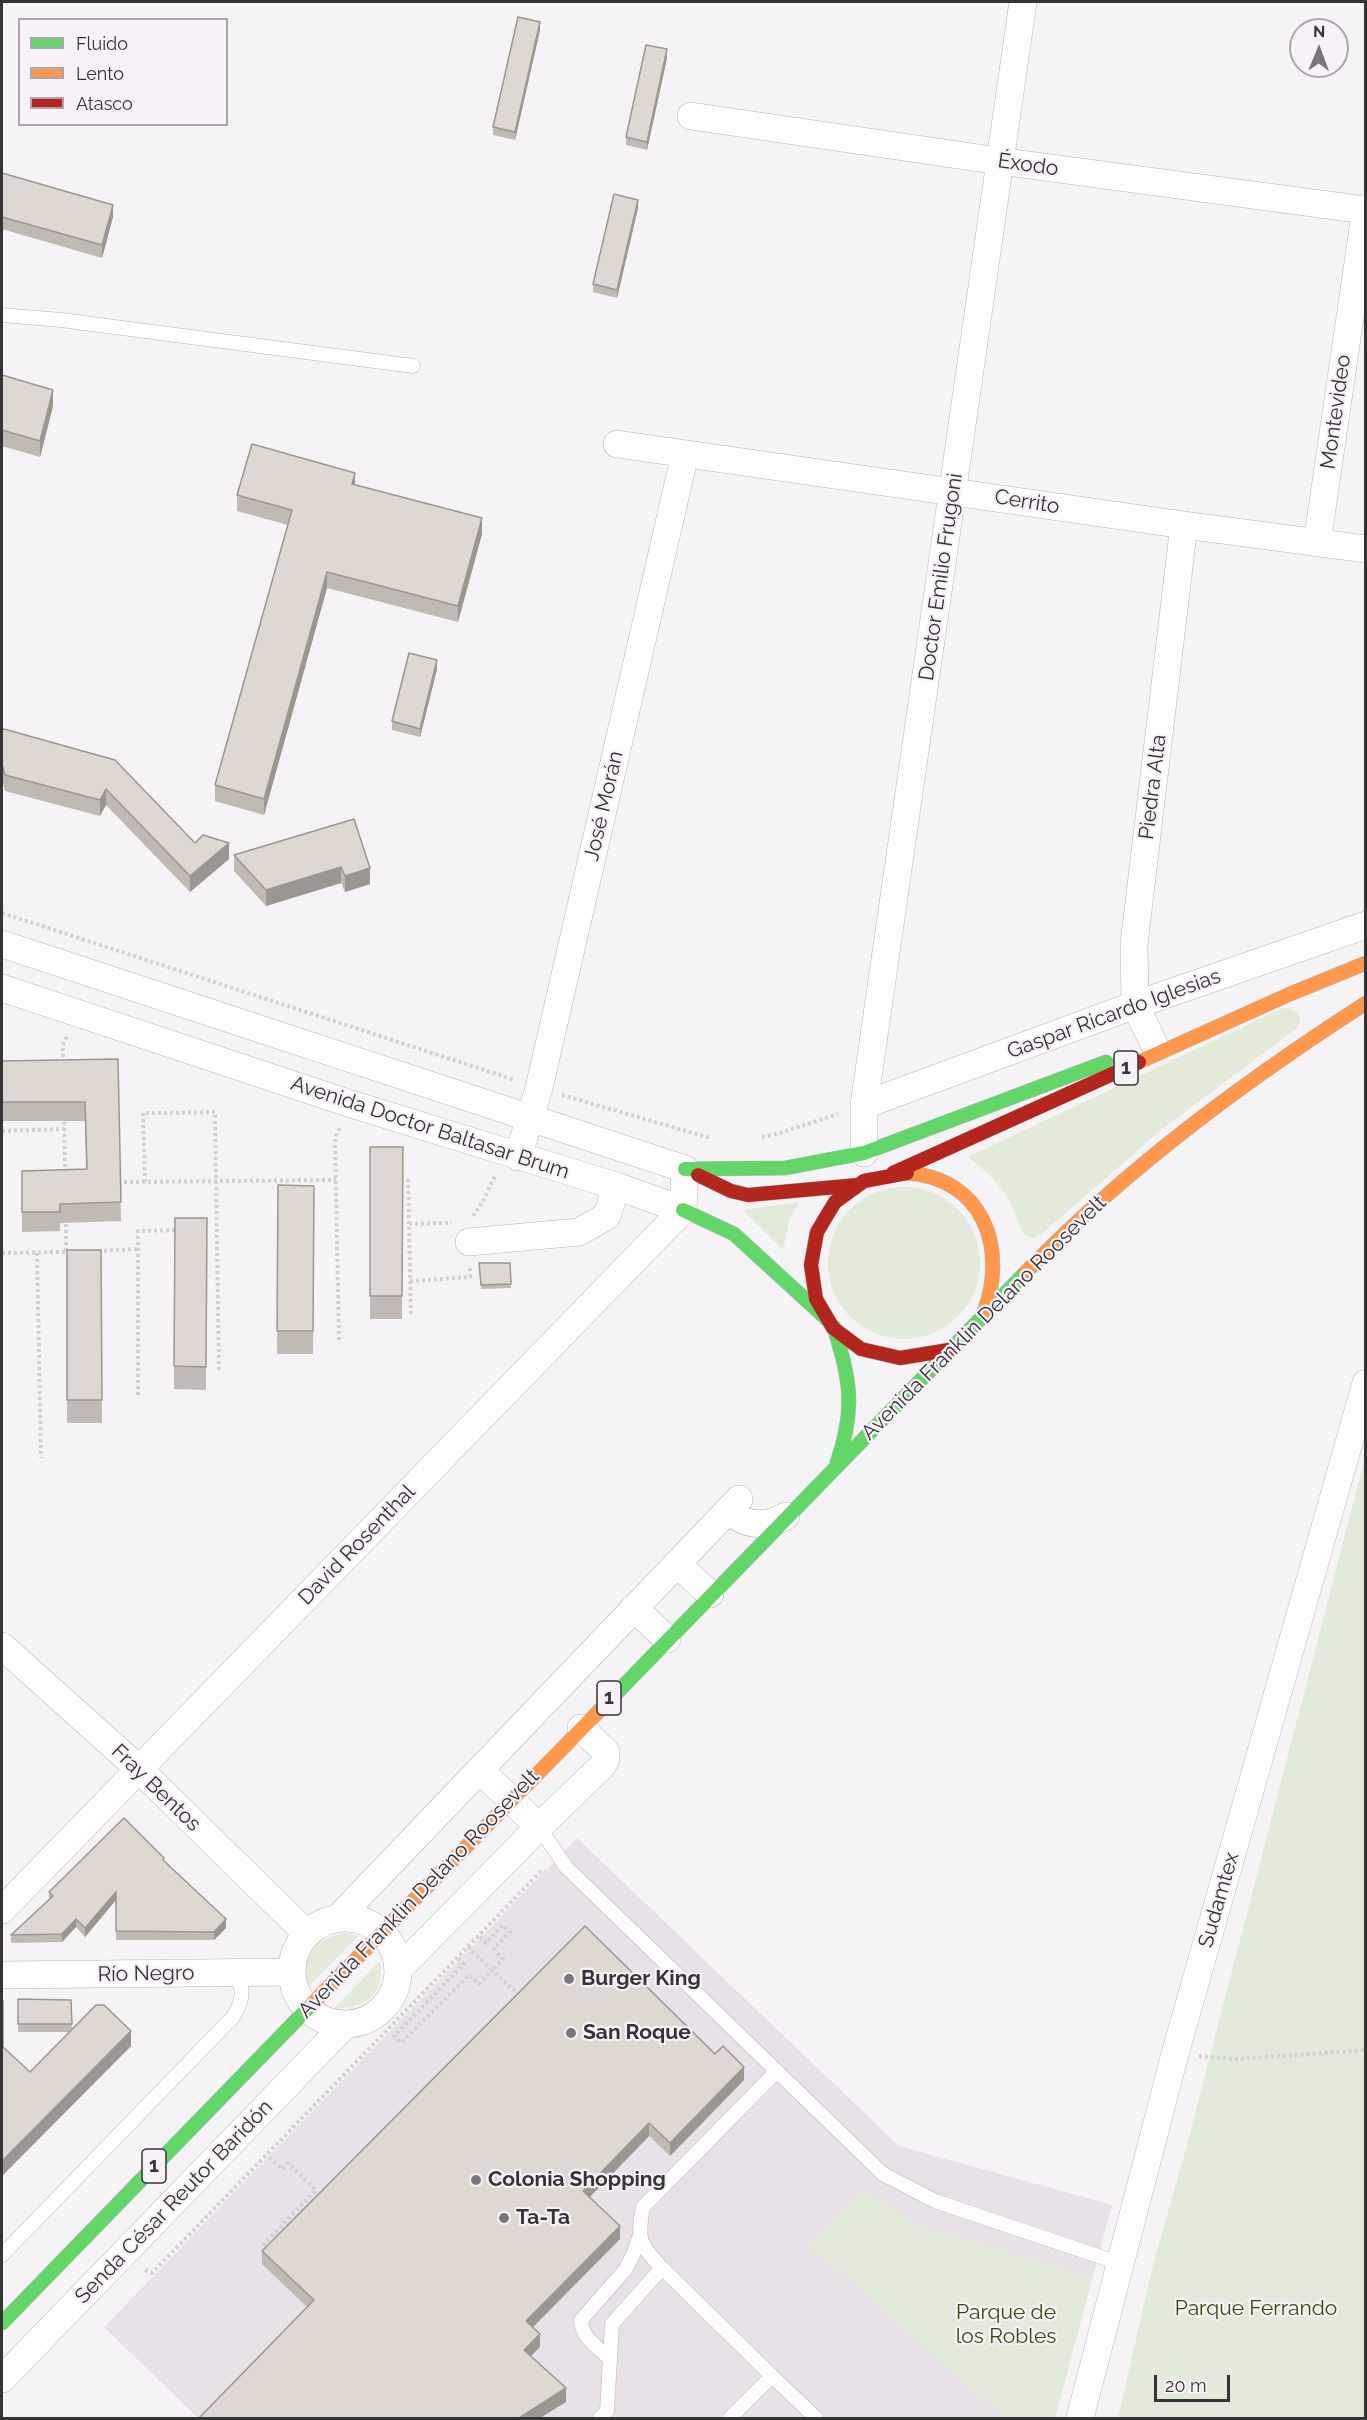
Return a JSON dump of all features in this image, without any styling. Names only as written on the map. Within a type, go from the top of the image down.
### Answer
[{"type":"main road","name":"Avenida Doctor Baltasar Brum","points":[[888,1175],[1290,994],[1365,963]]},
{"type":"main road","points":[[1290,994],[1305,994],[1314,999]]},
{"type":"main road","name":"Avenida Franklin Delano Roosevelt","points":[[9,2315],[1047,1250],[1150,1158],[1205,1114],[1319,1032],[1365,1003]]},
{"type":"main road","points":[[1319,1032],[1323,1017]]},
{"type":"main road","name":"Avenida Doctor Baltasar Brum","points":[[685,1169],[785,1168],[864,1153],[1154,1044],[1218,1026]]},
{"type":"main road","name":"Avenida Doctor Baltasar Brum","points":[[685,1169],[731,1191],[748,1195],[858,1185]]},
{"type":"main road","points":[[949,1350],[911,1357],[879,1355],[850,1342],[831,1324],[818,1303],[812,1283],[811,1252],[816,1231],[826,1213],[840,1197],[858,1185],[888,1175],[909,1173],[940,1181],[966,1198],[979,1214],[989,1233],[995,1264],[991,1294],[982,1316]]},
{"type":"main road","name":"Avenida Doctor Baltasar Brum","points":[[683,1210],[734,1234],[831,1324]]},
{"type":"main road","name":"Avenida Franklin Delano Roosevelt","points":[[831,1324],[845,1363],[851,1396],[848,1430],[837,1465]]},
{"type":"street","name":"Doctor Emilio Frugoni","points":[[864,1153],[864,1105],[1023,2]]},
{"type":"street","name":"Éxodo","points":[[691,116],[999,161],[1365,209]]},
{"type":"street","name":"Montevideo","points":[[1317,543],[1365,209]]},
{"type":"street","name":"Cerrito","points":[[616,444],[1365,549]]},
{"type":"street","name":"José Morán","points":[[518,1157],[539,1088],[685,454]]},
{"type":"street","name":"Piedra Alta","points":[[1154,1044],[1135,1005],[1134,944],[1185,525]]},
{"type":"street","name":"Gaspar Ricardo Iglesias","points":[[864,1105],[1135,1005],[1365,925]]},
{"type":"street","name":"Avenida Doctor Baltasar Brum","points":[[2,944],[530,1120],[685,1169]]},
{"type":"street","name":"Avenida Doctor Baltasar Brum","points":[[2,988],[348,1103],[616,1186],[683,1210]]},
{"type":"street","points":[[683,1210],[685,1169]]},
{"type":"street","points":[[469,1232],[579,1232],[607,1216],[616,1186]]},
{"type":"street","name":"David Rosenthal","points":[[2,1910],[683,1210]]},
{"type":"street","name":"Sudamtex","points":[[1080,2418],[1175,2054],[1365,1383]]},
{"type":"street","name":"Avenida Franklin Delano Roosevelt","points":[[338,1918],[734,1505],[746,1522],[756,1525],[777,1521],[786,1516]]},
{"type":"street","points":[[676,1564],[710,1594]]},
{"type":"street","points":[[634,1608],[667,1639]]},
{"type":"street","name":"Fray Bentos","points":[[2,1646],[139,1769],[307,1934]]},
{"type":"street","points":[[398,1970],[602,1766],[606,1759],[606,1752],[581,1728]]},
{"type":"street","points":[[480,1770],[539,1827]]},
{"type":"street","points":[[338,1918],[363,1921],[382,1932],[394,1949],[398,1970],[394,1993],[383,2009],[362,2022],[346,2025],[330,2022],[307,2009],[297,1995],[291,1972],[297,1948],[307,1934],[321,1923],[338,1918]]},
{"type":"street","name":"Río Negro","points":[[2,1976],[291,1972]]},
{"type":"street","name":"Senda César Reutor Baridón","points":[[2,2379],[346,2025]]},
{"type":"street","points":[[120,2201],[148,2228]]},
{"type":"street","points":[[9,2315],[45,2334]]},
{"type":"lane","points":[[2,315],[61,320],[413,366]]},
{"type":"lane","points":[[539,1827],[566,1867],[883,2174],[935,2201],[1119,2263]]},
{"type":"lane","points":[[2,2254],[232,2018],[239,2008],[242,1988],[235,1977],[228,1972]]},
{"type":"lane","points":[[609,2358],[584,2334],[581,2320],[625,2270],[640,2233],[643,2207],[777,2071]]},
{"type":"lane","points":[[640,2233],[644,2249],[662,2268],[816,2418]]},
{"type":"lane","points":[[603,2415],[612,2324],[662,2268]]},
{"type":"lane","points":[[730,2418],[772,2376]]},
{"type":"path","points":[[2,913],[539,1088],[689,1133],[720,1140]]},
{"type":"path","points":[[63,1066],[63,1045],[76,1013]]},
{"type":"path","points":[[339,1340],[335,1138],[348,1103]]},
{"type":"path","points":[[754,1138],[777,1134],[864,1105]]},
{"type":"path","points":[[64,1108],[65,1185]]},
{"type":"path","points":[[145,1182],[143,1113],[215,1112],[219,1373]]},
{"type":"path","points":[[2,1131],[64,1129]]},
{"type":"path","points":[[469,1232],[496,1173],[518,1157]]},
{"type":"path","points":[[408,1179],[411,1317]]},
{"type":"path","points":[[124,1182],[336,1180]]},
{"type":"path","points":[[66,1207],[66,1252]]},
{"type":"path","points":[[138,1395],[138,1231],[182,1230]]},
{"type":"path","points":[[90,1251],[138,1249]]},
{"type":"path","points":[[2,1253],[78,1251]]},
{"type":"path","points":[[37,1252],[41,1458]]},
{"type":"path","points":[[120,2257],[152,2273],[538,1875]]},
{"type":"path","points":[[458,1958],[464,1964],[394,2036],[401,2043],[468,1975],[479,1984],[503,1959],[494,1949],[510,1932],[503,1925],[486,1943],[479,1936]]},
{"type":"path","points":[[468,1947],[518,1994]]},
{"type":"path","points":[[1175,2054],[1236,2059],[1365,2050]]},
{"type":"path","points":[[262,2245],[316,2190],[288,2163],[282,2169],[267,2155]]},
{"type":"shaded area","name":"Colonia Shopping","points":[[577,1838],[899,2146],[1112,2205],[1055,2418],[198,2418],[104,2327]]},
{"type":"green space","points":[[1283,1008],[1298,1013],[1300,1019],[1297,1028],[1166,1126],[1039,1236],[1033,1238],[1024,1235],[1013,1208],[999,1186],[968,1157]]},
{"type":"green space","points":[[904,1187],[933,1193],[958,1209],[974,1234],[980,1263],[974,1292],[958,1317],[933,1333],[904,1339],[875,1333],[850,1317],[834,1292],[828,1263],[834,1234],[850,1209],[875,1193]]},
{"type":"green space","points":[[799,1202],[789,1221],[783,1250],[743,1210]]},
{"type":"green space","name":"Parque Ferrando","points":[[1365,1458],[1365,2418],[1118,2418],[1153,2265],[1184,2156]]},
{"type":"green space","points":[[346,1933],[358,1936],[308,1987],[306,1966],[312,1950],[326,1939]]},
{"type":"green space","points":[[380,1961],[379,1983],[371,1998],[355,2006],[334,2008]]},
{"type":"green space","name":"Parque de los Robles","points":[[863,2189],[915,2224],[1092,2278],[1055,2418],[1005,2418],[1002,2416],[810,2245]]},
{"type":"building","points":[[518,17],[540,22],[515,132],[493,127]]},
{"type":"building","points":[[646,45],[667,49],[647,142],[626,137]]},
{"type":"building","points":[[2,173],[113,205],[102,245],[2,217]]},
{"type":"building","points":[[614,194],[638,200],[617,290],[593,284]]},
{"type":"building","points":[[2,375],[53,390],[40,441],[2,430]]},
{"type":"building","points":[[252,444],[355,473],[352,484],[482,518],[458,606],[327,572],[264,799],[215,785],[292,510],[237,495]]},
{"type":"building","points":[[409,653],[437,660],[420,729],[392,721]]},
{"type":"building","points":[[2,730],[115,760],[195,843],[203,835],[229,843],[190,876],[106,789],[100,800],[5,775],[2,764]]},
{"type":"building","points":[[354,819],[370,868],[345,876],[341,867],[266,890],[234,855]]},
{"type":"building","points":[[118,1059],[121,1202],[60,1204],[60,1212],[22,1212],[22,1171],[87,1169],[85,1102],[2,1102],[2,1061]]},
{"type":"building","points":[[370,1147],[403,1147],[402,1296],[370,1296]]},
{"type":"building","points":[[278,1185],[314,1186],[313,1331],[277,1331]]},
{"type":"building","points":[[175,1218],[207,1218],[206,1367],[174,1366]]},
{"type":"building","points":[[67,1250],[101,1250],[102,1400],[67,1400]]},
{"type":"building","points":[[479,1263],[510,1263],[511,1284],[481,1285]]},
{"type":"building","points":[[124,1818],[164,1858],[163,1860],[226,1919],[214,1932],[116,1931],[116,1892],[85,1928],[76,1919],[62,1934],[11,1935],[53,1896],[49,1892]]},
{"type":"building","name":"Colonia Shopping","points":[[585,1926],[715,2054],[723,2046],[744,2067],[670,2143],[649,2123],[583,2191],[620,2226],[526,2321],[540,2334],[524,2350],[566,2388],[519,2418],[199,2418],[314,2300],[262,2251]]},
{"type":"building","points":[[18,1999],[71,2000],[72,2024],[18,2024]]},
{"type":"building","points":[[2,2001],[3,2047],[30,2072],[96,2005],[104,2005],[131,2031],[2,2161]]},
{"type":"traffic: fast","points":[[685,1169],[785,1168],[864,1153],[1106,1062]]},
{"type":"traffic: fast","points":[[683,1210],[734,1234],[829,1321]]},
{"type":"traffic: fast","points":[[599,1711],[1026,1272]]},
{"type":"traffic: fast","points":[[834,1327],[844,1363],[849,1395],[847,1426],[837,1463]]},
{"type":"traffic: fast","points":[[2,2323],[313,2003]]},
{"type":"traffic: slow","points":[[1139,1062],[1290,994],[1366,963]]},
{"type":"traffic: slow","points":[[1026,1272],[1105,1197],[1188,1128],[1276,1063],[1366,1003]]},
{"type":"traffic: slow","points":[[907,1173],[933,1178],[954,1188],[971,1202],[983,1220],[990,1241],[993,1264],[991,1288],[984,1312]]},
{"type":"traffic: slow","points":[[313,2003],[599,1711]]},
{"type":"traffic: jam","points":[[893,1173],[1139,1062]]},
{"type":"traffic: jam","points":[[907,1173],[864,1181],[835,1202],[817,1232],[811,1265],[816,1299],[833,1328],[861,1349],[900,1358],[949,1350]]},
{"type":"traffic: jam","points":[[698,1175],[731,1191],[748,1195],[858,1185]]},
{"type":"place","name":"Burger King","points":[[569,1979]]},
{"type":"place","name":"San Roque","points":[[571,2033]]},
{"type":"place","name":"Colonia Shopping","points":[[476,2180]]},
{"type":"place","name":"Ta-Ta","points":[[504,2218]]}]
